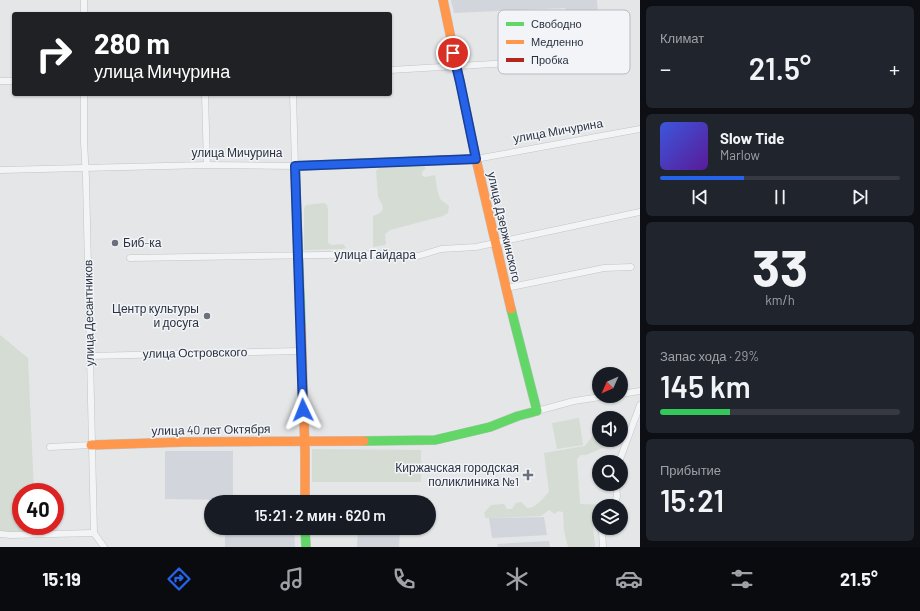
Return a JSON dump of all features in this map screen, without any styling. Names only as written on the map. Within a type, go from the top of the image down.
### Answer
[{"type":"street","points":[[84,0],[84,12]]},
{"type":"street","name":"улица Дзержинского","points":[[443,0],[476,159],[537,411]]},
{"type":"street","points":[[392,70],[498,64]]},
{"type":"street","points":[[0,81],[12,81]]},
{"type":"street","name":"улица Десантников","points":[[84,96],[94,533]]},
{"type":"street","points":[[205,96],[207,165]]},
{"type":"street","points":[[293,96],[305,495]]},
{"type":"street","name":"улица Мичурина","points":[[0,170],[207,165],[295,166],[476,159],[640,129]]},
{"type":"street","name":"улица Гайдара","points":[[130,258],[392,254],[418,256],[441,249],[476,247],[640,212]]},
{"type":"street","points":[[506,288],[604,268],[631,267]]},
{"type":"street","name":"улица Островского","points":[[90,356],[300,351]]},
{"type":"street","points":[[628,393],[640,391]]},
{"type":"street","name":"улица 40 лет Октября","points":[[50,447],[91,444],[435,440],[490,427],[518,416],[574,401],[592,398]]},
{"type":"street","points":[[622,455],[640,405]]},
{"type":"street","points":[[0,534],[94,533],[104,547]]},
{"type":"street","points":[[305,535],[306,547]]},
{"type":"street","points":[[602,535],[603,547]]},
{"type":"shaded area","points":[[451,0],[597,0],[598,10],[566,10],[565,8],[454,13]]},
{"type":"shaded area","points":[[425,166],[422,176],[425,177],[435,175],[440,199],[449,206],[448,213],[443,216],[390,230],[385,234],[385,245],[373,247],[373,216],[380,213],[383,209],[378,197],[376,171],[379,168]]},
{"type":"shaded area","points":[[324,203],[327,205],[328,210],[328,243],[331,245],[343,244],[346,248],[304,250],[304,208],[306,205]]},
{"type":"shaded area","points":[[0,335],[28,358],[34,483],[12,483],[12,532],[0,532]]},
{"type":"shaded area","points":[[579,418],[583,445],[557,449],[552,423]]},
{"type":"shaded area","points":[[592,436],[592,447],[605,447],[586,455],[581,455],[577,459],[580,504],[592,504],[592,535],[594,535],[595,547],[568,547],[564,531],[563,512],[558,511],[555,514],[549,510],[541,516],[486,518],[484,513],[491,505],[504,504],[507,509],[512,509],[516,503],[521,502],[527,508],[536,505],[549,492],[544,453],[585,446]]},
{"type":"shaded area","points":[[312,449],[421,450],[421,482],[312,482]]},
{"type":"shaded area","points":[[165,451],[233,451],[233,495],[204,495],[204,500],[165,499]]},
{"type":"shaded area","points":[[544,517],[547,535],[492,538],[489,518]]},
{"type":"shaded area","points":[[225,535],[294,535],[295,547],[225,547]]},
{"type":"shaded area","points":[[358,535],[400,535],[399,547],[357,547]]},
{"type":"shaded area","points":[[549,541],[550,547],[498,547],[497,544]]},
{"type":"traffic: fast","points":[[301,325],[295,166],[419,161]]},
{"type":"traffic: fast","points":[[364,441],[435,440],[490,427],[518,416],[537,411],[511,309]]},
{"type":"traffic: fast","points":[[305,535],[306,547]]},
{"type":"traffic: slow","points":[[443,0],[476,159],[511,309]]},
{"type":"traffic: slow","points":[[301,325],[305,495]]},
{"type":"traffic: slow","points":[[91,445],[184,442],[364,441]]},
{"type":"traffic: jam","points":[[419,161],[476,159]]},
{"type":"place","name":"Биб-ка","points":[[115,243]]},
{"type":"place","name":"Центр культуры и досуга","points":[[207,316]]},
{"type":"place","name":"Киржачская городская поликлиника №1","points":[[528,475]]},
{"type":"route","points":[[303,410],[295,166],[476,159],[453,53]]}]
